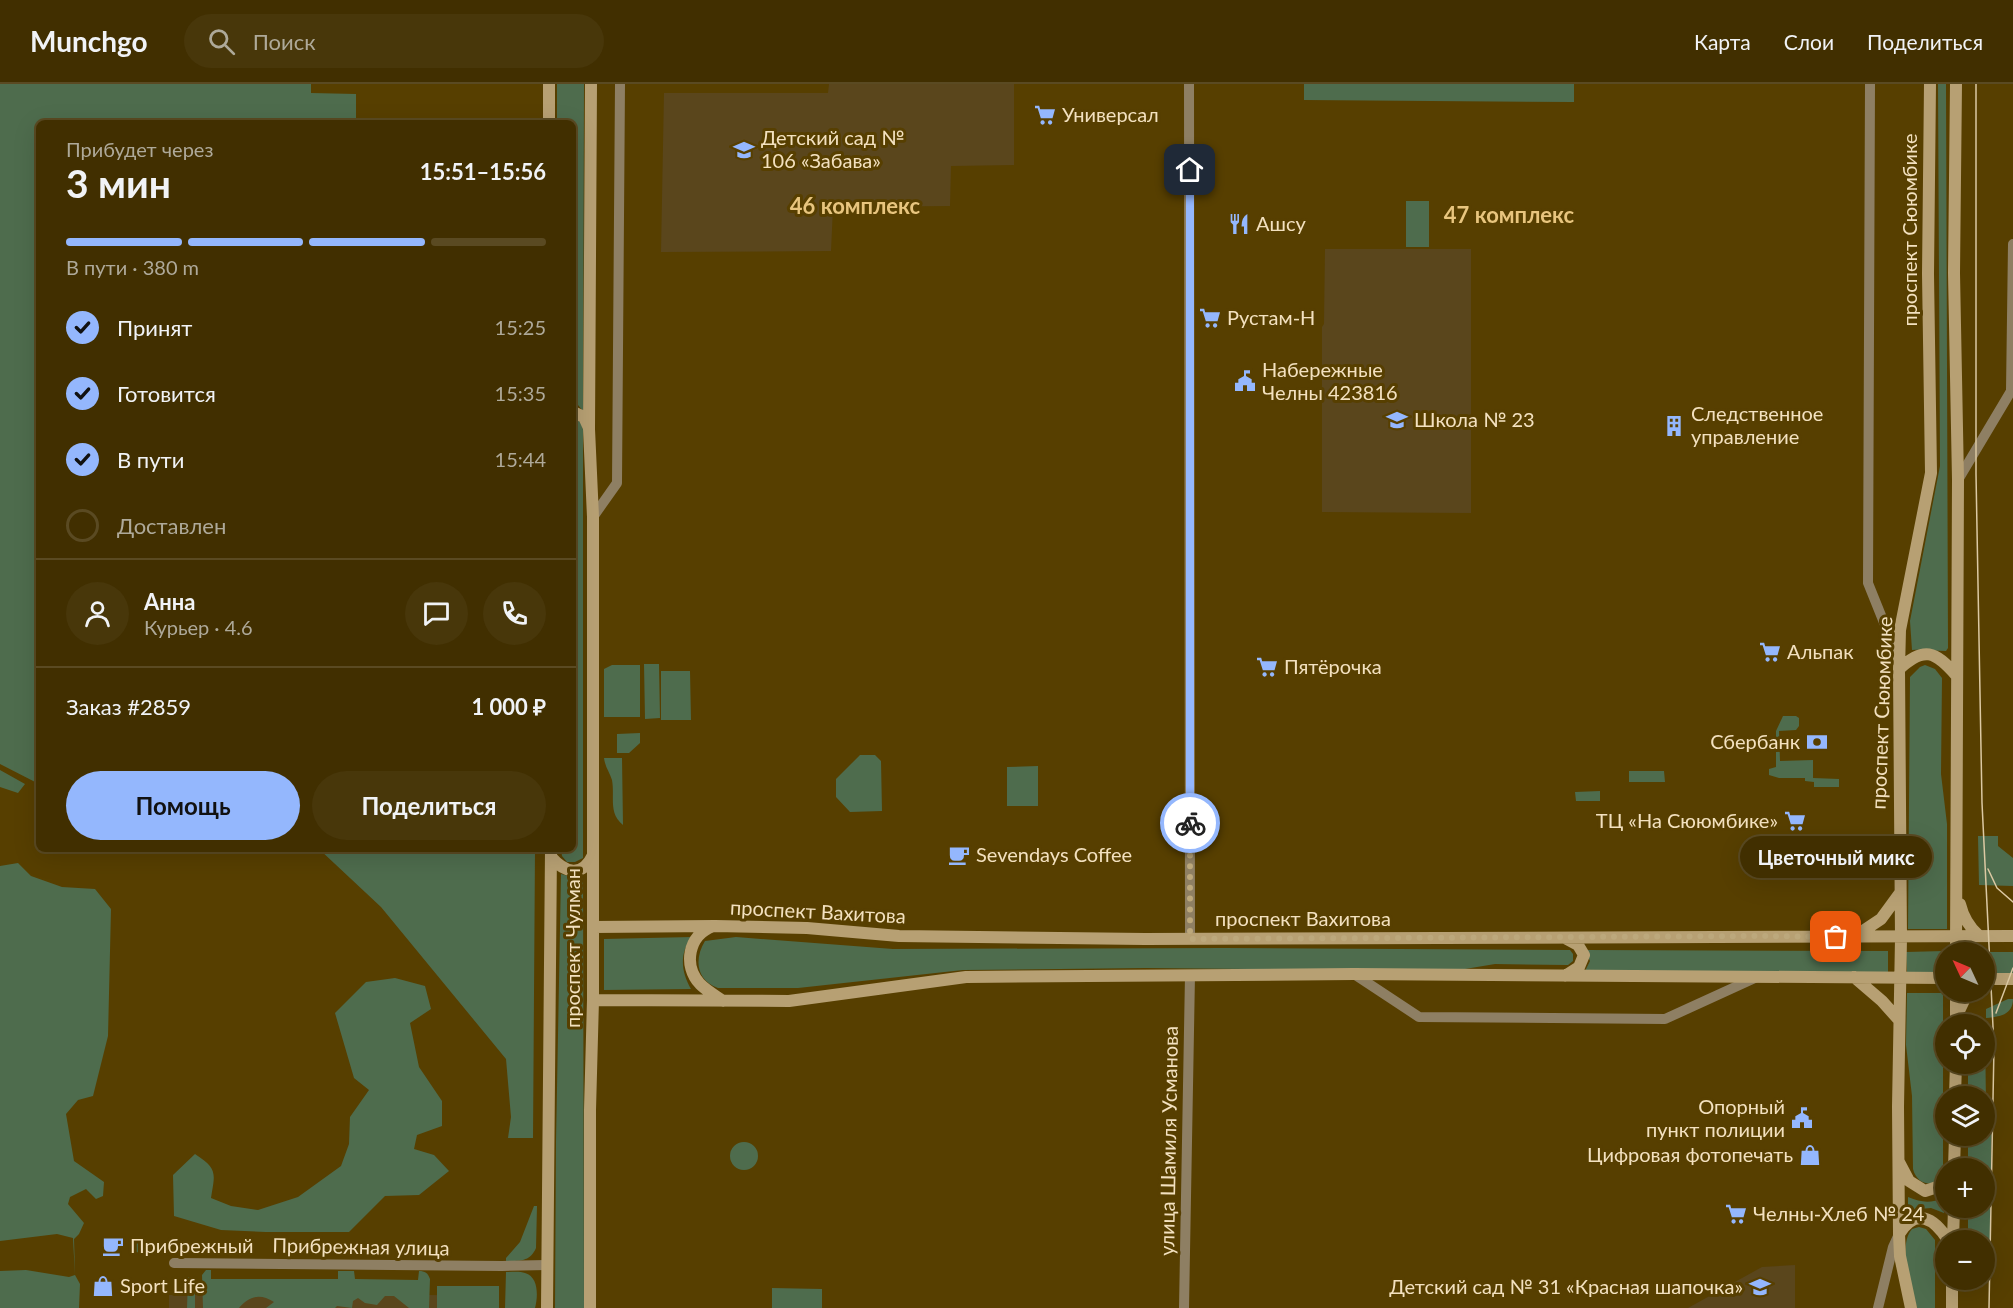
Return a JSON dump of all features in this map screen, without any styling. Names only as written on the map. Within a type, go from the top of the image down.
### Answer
[{"type":"main road","points":[[549,84],[549,120]]},
{"type":"main road","name":"проспект Чулман","points":[[590,1308],[590,1110],[593,1000],[591,84]]},
{"type":"main road","name":"проспект Сююмбике","points":[[1911,1308],[1900,1256],[1899,1234],[1901,938],[1899,665],[1900,630],[1931,473],[1928,274],[1930,84]]},
{"type":"main road","points":[[1956,84],[1954,273],[1958,480],[1956,942]]},
{"type":"main road","points":[[576,413],[584,417],[590,429]]},
{"type":"main road","points":[[1899,665],[1919,654],[1931,653],[1943,660],[1956,675]]},
{"type":"main road","points":[[551,853],[560,867],[576,871],[588,865],[593,855]]},
{"type":"main road","name":"проспект Чулман","points":[[547,1308],[551,853]]},
{"type":"main road","points":[[1957,892],[1963,915],[1979,936]]},
{"type":"main road","points":[[1854,937],[1881,919],[1900,893]]},
{"type":"main road","points":[[715,926],[708,928],[695,941],[691,949],[690,967],[700,984],[724,1002]]},
{"type":"main road","name":"проспект Вахитова","points":[[593,927],[715,926],[807,928],[899,936],[1190,939],[2013,936]]},
{"type":"main road","points":[[1564,937],[1578,945],[1584,955],[1579,967],[1565,976]]},
{"type":"main road","points":[[593,1000],[724,1002],[800,1000],[966,977],[1354,974],[1935,978]]},
{"type":"main road","points":[[1854,977],[1882,1001],[1899,1020]]},
{"type":"main road","points":[[1995,979],[2013,979]]},
{"type":"main road","points":[[1899,1161],[1909,1181],[1925,1191],[1935,1188]]},
{"type":"main road","points":[[1899,1234],[1906,1222],[1915,1217],[1933,1222],[1941,1230]]},
{"type":"main road","points":[[1952,1290],[1952,1308]]},
{"type":"street","points":[[593,517],[617,483],[620,84]]},
{"type":"street","points":[[1190,84],[1190,939]]},
{"type":"street","points":[[1870,84],[1868,583],[1899,665]]},
{"type":"street","points":[[1958,480],[2011,391],[2013,244]]},
{"type":"street","points":[[1354,974],[1419,1017],[1653,1019],[1665,1019],[1757,977]]},
{"type":"street","name":"улица Шамиля Усманова","points":[[1184,1308],[1190,975]]},
{"type":"street","points":[[1878,1308],[1893,1247],[1899,1234]]},
{"type":"street","name":"Прибрежная улица","points":[[174,1263],[547,1265]]},
{"type":"street","points":[[539,1308],[547,1294]]},
{"type":"shaded area","points":[[829,84],[1014,84],[1014,165],[951,166],[950,206],[833,207],[831,251],[661,252],[664,93],[828,93]]},
{"type":"shaded area","name":"Школа № 23","points":[[1325,249],[1471,249],[1471,513],[1322,512],[1322,327],[1324,324]]},
{"type":"shaded area","name":"Детский сад № 31 «Красная шапочка»","points":[[1795,1265],[1795,1308],[1688,1308],[1762,1267]]},
{"type":"shaded area","points":[[220,1292],[499,1296],[499,1308],[169,1308],[169,1295]]},
{"type":"green space","points":[[0,84],[311,84],[311,93],[356,94],[356,120],[36,120],[36,782],[0,764]]},
{"type":"green space","points":[[557,84],[584,84],[583,411],[576,405],[576,120],[557,120]]},
{"type":"green space","points":[[1304,84],[1574,84],[1574,102],[1304,100]]},
{"type":"green space","points":[[1938,84],[1946,84],[1948,648],[1946,651],[1912,650],[1910,621],[1940,466]]},
{"type":"green space","points":[[1406,201],[1429,201],[1429,247],[1406,247]]},
{"type":"green space","points":[[576,419],[582,423],[583,430],[583,858],[575,862],[567,862],[561,852],[576,852]]},
{"type":"green space","points":[[644,664],[659,664],[660,718],[645,719]]},
{"type":"green space","points":[[612,665],[640,665],[640,717],[604,717],[604,669]]},
{"type":"green space","points":[[1925,665],[1935,669],[1942,678],[1941,774],[1947,824],[1947,929],[1908,929],[1910,677]]},
{"type":"green space","points":[[661,671],[690,671],[691,720],[661,720]]},
{"type":"green space","points":[[1783,716],[1796,716],[1799,718],[1799,726],[1796,730],[1779,731],[1780,761],[1813,760],[1813,778],[1839,779],[1839,787],[1814,787],[1814,782],[1805,781],[1805,778],[1779,778],[1769,775],[1769,769],[1776,767],[1776,731]]},
{"type":"green space","points":[[640,733],[640,743],[629,753],[617,753],[617,734]]},
{"type":"green space","points":[[860,755],[875,755],[881,761],[882,811],[850,812],[836,797],[836,779]]},
{"type":"green space","points":[[604,758],[622,758],[623,825],[615,815],[612,780]]},
{"type":"green space","points":[[1038,766],[1038,806],[1007,806],[1007,767]]},
{"type":"green space","points":[[0,770],[25,784],[18,793],[0,787]]},
{"type":"green space","points":[[1629,771],[1664,771],[1665,782],[1629,782]]},
{"type":"green space","points":[[1600,791],[1600,801],[1576,801],[1575,792]]},
{"type":"green space","points":[[1978,836],[1998,836],[1998,846],[2013,858],[2013,886],[1979,885]]},
{"type":"green space","points":[[322,852],[535,852],[533,1138],[508,1138],[511,1117],[506,1059],[381,907]]},
{"type":"green space","points":[[18,863],[31,876],[62,887],[95,889],[111,909],[108,1036],[93,1096],[78,1100],[66,1114],[74,1161],[104,1182],[103,1196],[96,1199],[86,1189],[70,1197],[68,1204],[84,1223],[74,1239],[75,1275],[73,1238],[57,1234],[0,1241],[0,866]]},
{"type":"green space","points":[[561,874],[572,877],[583,875],[584,1308],[555,1308]]},
{"type":"green space","points":[[692,937],[683,956],[683,969],[691,989],[604,990],[604,939]]},
{"type":"green space","points":[[736,937],[893,949],[1570,950],[1573,954],[1573,961],[1568,965],[1495,964],[1453,971],[1146,968],[963,970],[798,988],[718,988],[705,980],[701,974],[698,962],[701,948],[705,941]]},
{"type":"green space","points":[[1585,950],[1888,951],[1888,973],[1585,971],[1590,961]]},
{"type":"green space","points":[[1935,951],[1935,972],[1907,973],[1906,952]]},
{"type":"green space","points":[[1995,952],[2013,952],[2013,973],[1995,973]]},
{"type":"green space","points":[[395,978],[425,986],[431,1009],[410,1023],[419,1067],[442,1101],[442,1126],[417,1135],[414,1149],[434,1155],[449,1171],[419,1195],[385,1196],[349,1232],[221,1230],[174,1216],[173,1175],[195,1154],[208,1164],[213,1172],[211,1198],[231,1206],[258,1210],[298,1197],[341,1166],[349,1144],[350,1117],[369,1090],[354,1078],[335,1013],[366,982]]},
{"type":"green space","points":[[1907,993],[1935,993],[1935,1002],[1943,1002],[1943,1014],[1935,1014],[1935,1074],[1943,1074],[1943,1086],[1935,1086],[1935,1146],[1943,1146],[1943,1158],[1935,1158],[1935,1183],[1930,1184],[1918,1179],[1913,1169],[1912,1096],[1906,1045]]},
{"type":"green space","points":[[2013,999],[2011,1009],[2000,1016],[1986,1014],[1986,1009]]},
{"type":"green space","points":[[1968,1074],[1986,1074],[1986,1086],[1968,1086]]},
{"type":"green space","points":[[744,1142],[754,1146],[758,1156],[754,1166],[744,1170],[734,1166],[730,1156],[734,1146]]},
{"type":"green space","points":[[1968,1146],[1991,1146],[1991,1158],[1968,1158]]},
{"type":"green space","points":[[1908,1197],[1926,1202],[1935,1201],[1935,1210],[1908,1210]]},
{"type":"green space","points":[[534,1206],[537,1206],[534,1253],[520,1261],[506,1261],[520,1242]]},
{"type":"green space","points":[[1968,1218],[1990,1218],[1990,1230],[1968,1230]]},
{"type":"green space","points":[[1919,1227],[1926,1229],[1935,1240],[1935,1308],[1917,1308],[1909,1279],[1906,1256],[1908,1236],[1912,1229]]},
{"type":"green space","points":[[136,1239],[147,1241],[153,1248],[144,1253],[135,1252],[130,1244]]},
{"type":"green space","points":[[26,1270],[69,1277],[75,1275],[80,1284],[79,1308],[0,1308],[0,1271]]},
{"type":"green space","points":[[206,1270],[211,1270],[211,1279],[338,1279],[338,1271],[354,1271],[355,1279],[418,1280],[419,1271],[423,1271],[430,1279],[429,1308],[409,1308],[394,1296],[385,1296],[377,1305],[365,1303],[358,1298],[353,1301],[352,1308],[337,1306],[335,1308],[266,1308],[274,1302],[264,1297],[255,1297],[239,1308],[203,1308],[202,1275]]},
{"type":"green space","points":[[506,1272],[523,1272],[530,1275],[537,1293],[535,1308],[505,1308]]},
{"type":"green space","points":[[188,1277],[195,1278],[195,1308],[187,1308]]},
{"type":"green space","points":[[437,1286],[499,1286],[499,1308],[437,1308]]},
{"type":"green space","points":[[772,1288],[822,1289],[822,1308],[772,1308]]},
{"type":"tram line","points":[[1976,84],[1976,474],[1982,803],[1994,1047],[1989,1308]]},
{"type":"tram line","points":[[1988,869],[1997,888],[2013,902]]},
{"type":"tram line","points":[[1996,1013],[2013,968]]},
{"type":"way so far","points":[[1190,823],[1190,939],[1836,937]]},
{"type":"place","name":"Универсал","points":[[1045,115]]},
{"type":"place","name":"Детский сад № 106 «Забава»","points":[[744,150]]},
{"type":"place","name":"Ашсу","points":[[1239,224]]},
{"type":"place","name":"Рустам-Н","points":[[1210,318]]},
{"type":"place","name":"Набережные Челны 423816","points":[[1245,381]]},
{"type":"place","name":"Школа № 23","points":[[1397,420]]},
{"type":"place","name":"Следственное управление","points":[[1674,426]]},
{"type":"place","name":"Альпак","points":[[1770,652]]},
{"type":"place","name":"Пятёрочка","points":[[1267,667]]},
{"type":"place","name":"Сбербанк","points":[[1817,742]]},
{"type":"place","name":"ТЦ «На Сююмбике»","points":[[1795,821]]},
{"type":"place","name":"Sevendays Coffee","points":[[959,855]]},
{"type":"place","name":"Цветочный микс","points":[[1836,937]]},
{"type":"place","name":"Опорный пункт полиции","points":[[1802,1118]]},
{"type":"place","name":"Цифровая фотопечать","points":[[1810,1155]]},
{"type":"place","name":"Челны-Хлеб № 24","points":[[1736,1214]]},
{"type":"place","name":"Прибрежный","points":[[113,1246]]},
{"type":"place","name":"Sport Life","points":[[103,1286]]},
{"type":"place","name":"Детский сад № 31 «Красная шапочка»","points":[[1760,1287]]},
{"type":"district","name":"46 комплекс","points":[[855,206]]},
{"type":"district","name":"47 комплекс","points":[[1509,215]]},
{"type":"route","points":[[1190,170],[1190,823]]}]
